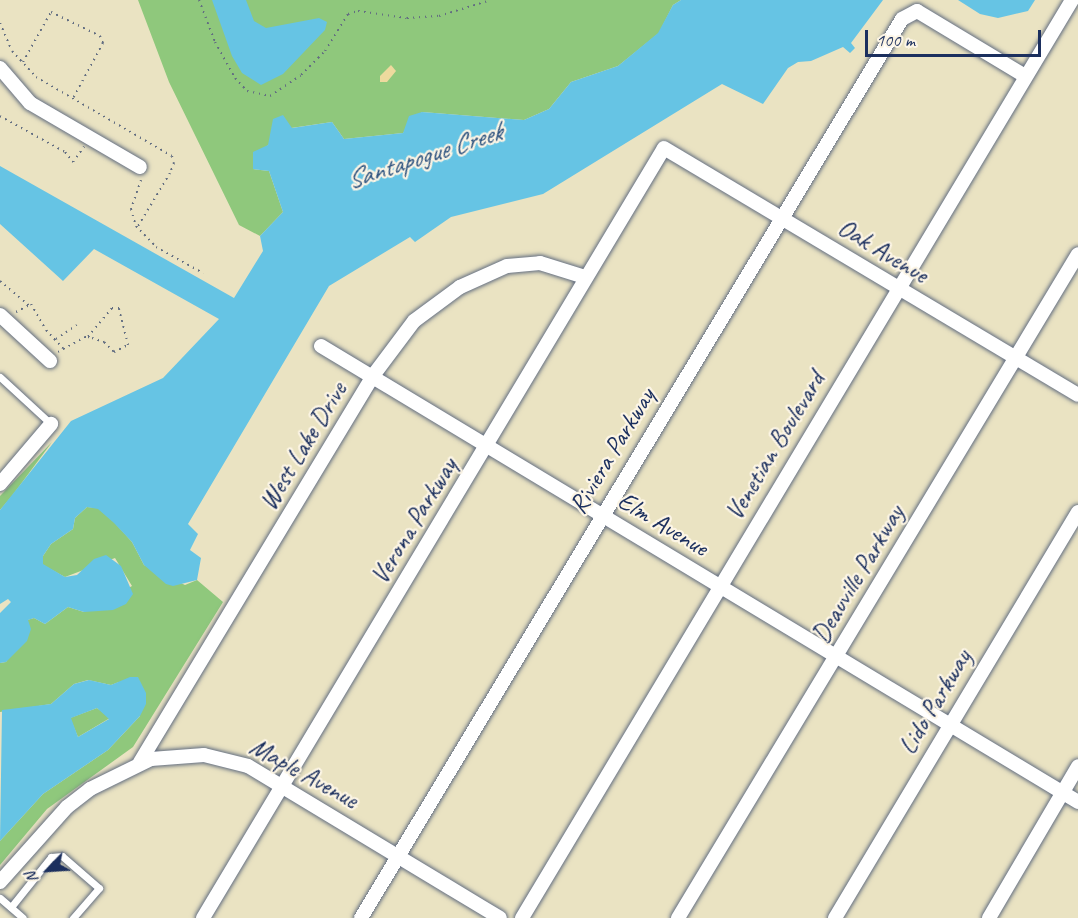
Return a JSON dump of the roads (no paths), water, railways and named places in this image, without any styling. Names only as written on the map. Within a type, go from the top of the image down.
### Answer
[{"type":"street","name":"Venetian Boulevard","points":[[522,918],[897,287],[1072,0]]},
{"type":"street","name":"Riviera Parkway","points":[[361,918],[601,515],[909,12],[917,11],[1025,76]]},
{"type":"street","points":[[0,68],[30,103],[140,167]]},
{"type":"street","name":"Oak Avenue","points":[[664,148],[1078,395]]},
{"type":"street","name":"Verona Parkway","points":[[203,918],[664,148]]},
{"type":"street","name":"Deauville Parkway","points":[[678,918],[1078,254]]},
{"type":"street","name":"West Lake Drive","points":[[140,762],[372,377],[414,321],[446,295],[481,276],[525,262],[562,267],[585,277]]},
{"type":"street","points":[[4,318],[50,361]]},
{"type":"street","name":"Elm Avenue","points":[[321,346],[1078,802]]},
{"type":"street","points":[[0,484],[51,424]]},
{"type":"street","name":"Lido Parkway","points":[[836,918],[1078,512]]},
{"type":"street","name":"Maple Avenue","points":[[0,882],[78,798],[140,762],[176,755],[219,757],[248,766],[282,785],[500,918]]},
{"type":"street","points":[[989,918],[1078,766]]},
{"type":"lane","points":[[0,377],[51,424]]},
{"type":"lane","points":[[10,907],[51,857],[62,856],[99,888],[73,918]]},
{"type":"lane","points":[[0,898],[23,918]]},
{"type":"water","points":[[212,0],[246,0],[254,21],[266,28],[319,18],[327,22],[325,30],[283,74],[261,85],[242,73],[232,56]]},
{"type":"water","name":"Santapogue Creek","points":[[681,0],[883,0],[851,43],[855,48],[850,53],[843,47],[811,61],[798,62],[788,68],[763,104],[722,84],[543,194],[451,217],[415,242],[410,237],[329,286],[188,524],[198,534],[190,550],[201,558],[197,580],[173,586],[166,584],[144,565],[132,542],[114,523],[98,509],[87,507],[75,518],[73,529],[51,544],[43,556],[43,564],[65,577],[77,575],[94,559],[106,555],[121,566],[133,594],[126,604],[113,610],[84,612],[68,607],[45,624],[34,618],[28,620],[31,629],[27,641],[6,662],[0,663],[0,613],[11,602],[8,599],[0,604],[0,510],[71,421],[163,378],[219,319],[94,249],[63,281],[0,224],[0,166],[234,298],[263,251],[260,236],[283,212],[269,171],[253,169],[253,152],[268,145],[273,119],[283,115],[292,128],[332,122],[344,139],[403,133],[409,116],[422,112],[524,120],[549,109],[571,82],[618,66],[658,33],[673,5]]},
{"type":"water","points":[[958,0],[1035,0],[1028,11],[998,18],[980,14]]},
{"type":"water","points":[[130,677],[138,677],[146,693],[146,704],[140,716],[108,750],[43,794],[0,841],[2,710],[51,704],[74,684],[89,680],[111,685]],"holes":[[[97,708],[109,719],[78,737],[71,718]]]}]
